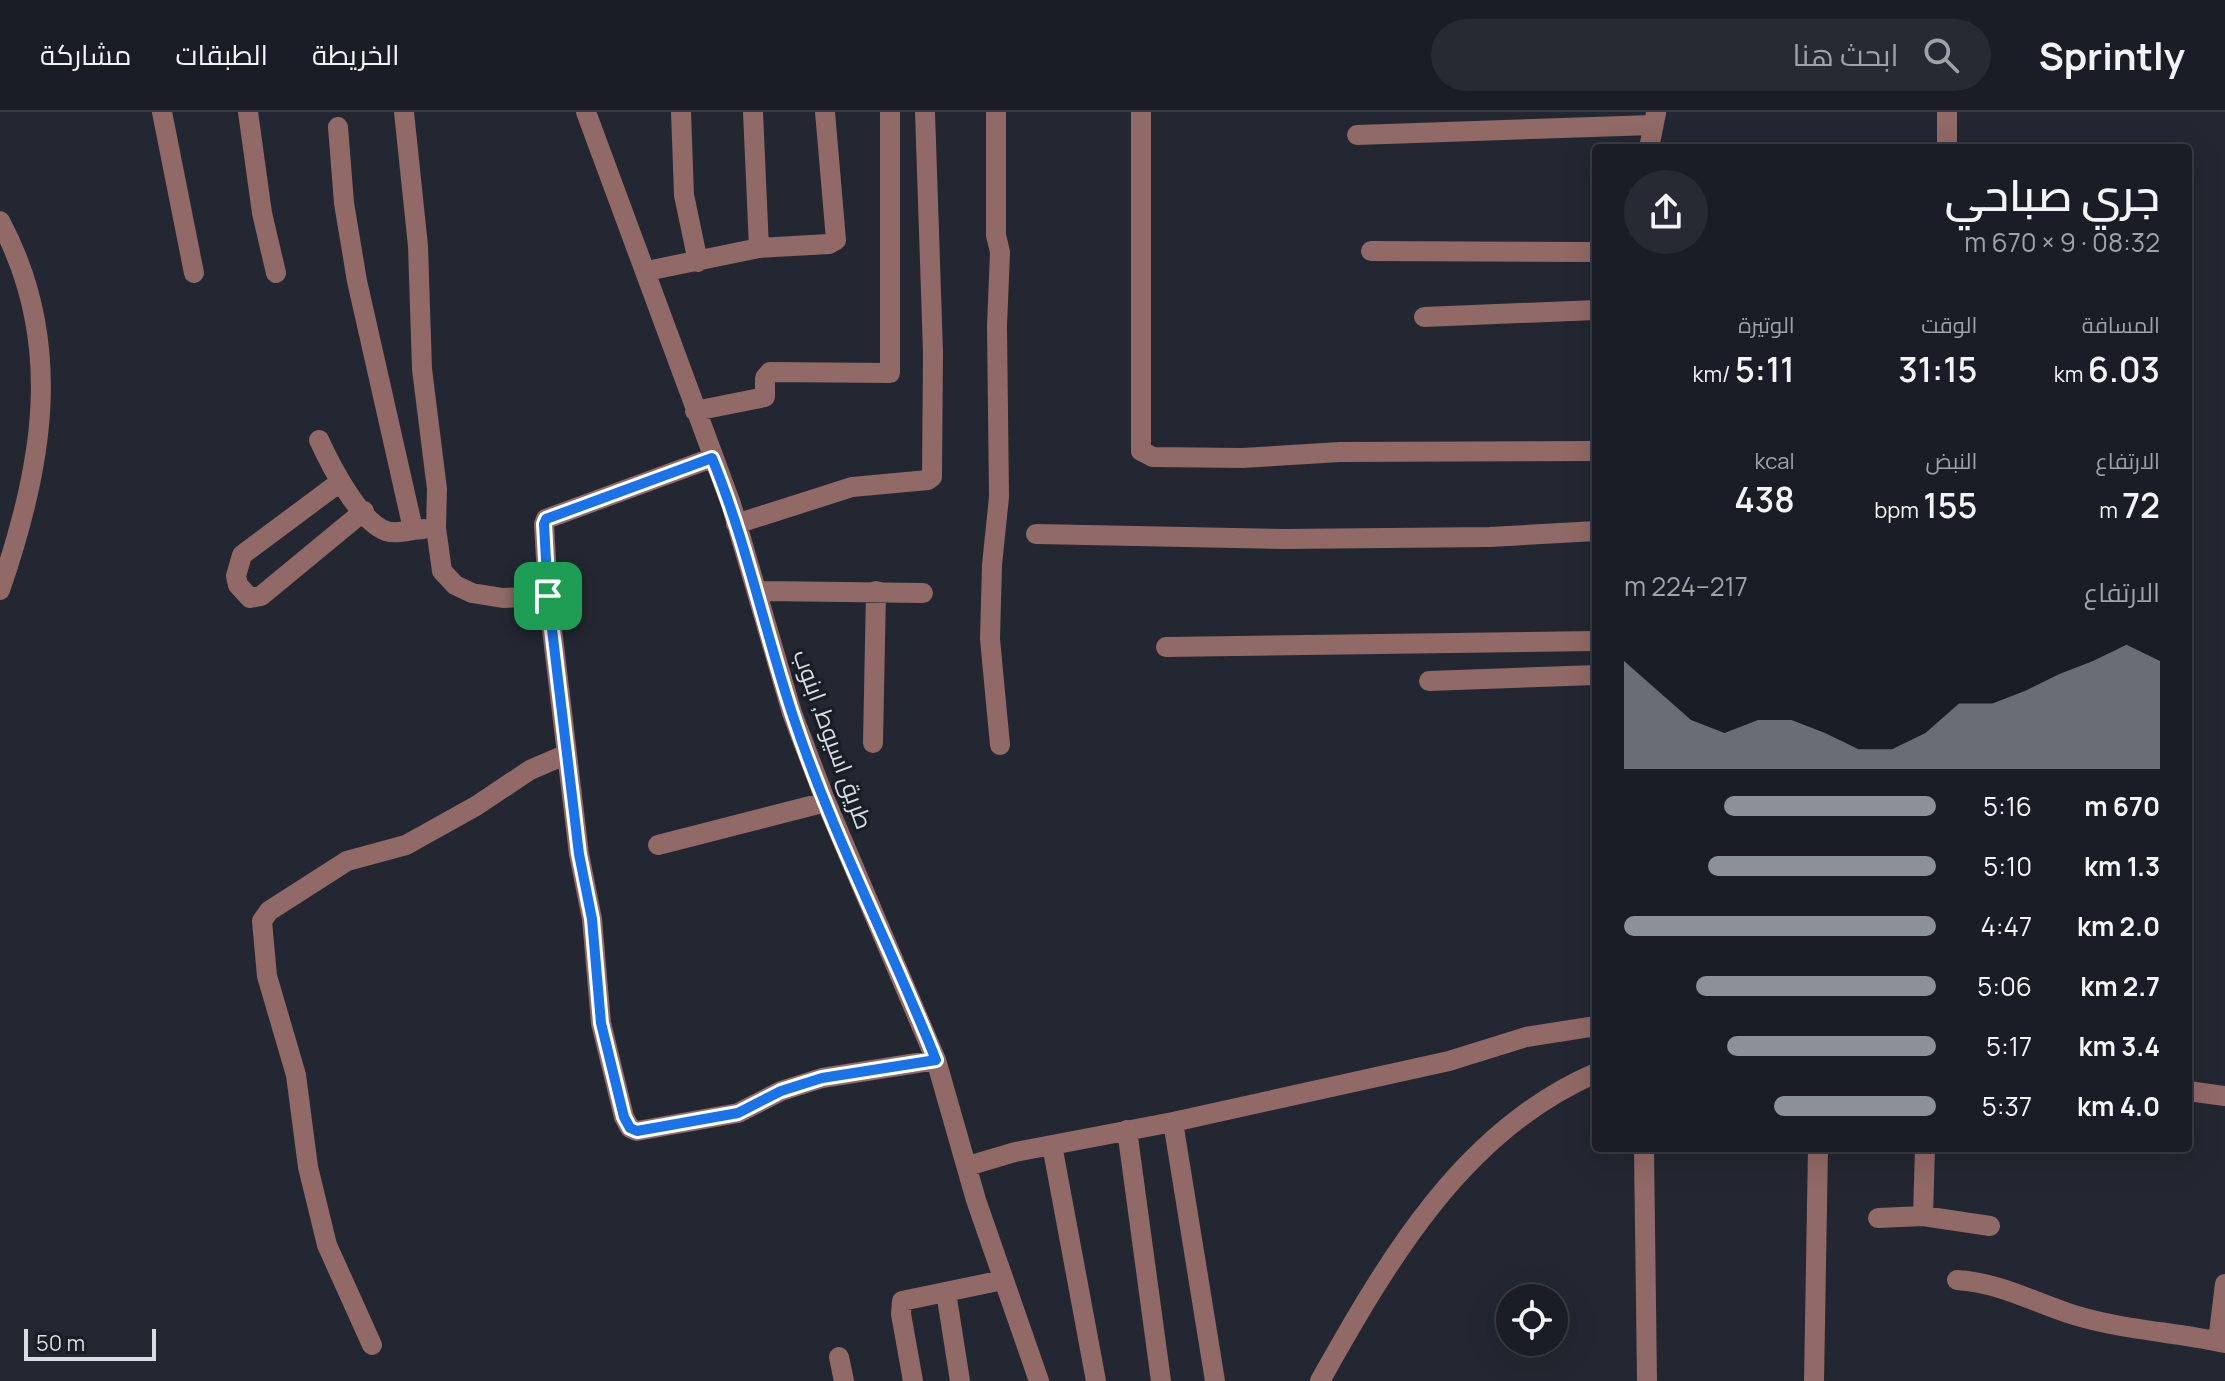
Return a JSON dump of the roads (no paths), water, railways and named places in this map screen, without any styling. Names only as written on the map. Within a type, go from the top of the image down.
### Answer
[{"type":"street","points":[[162,112],[194,273]]},
{"type":"street","points":[[248,112],[262,213],[276,273]]},
{"type":"street","points":[[404,112],[418,246],[422,369],[437,489],[436,528],[442,571],[455,585],[472,593],[503,598],[548,596]]},
{"type":"street","name":"طريق اسيوط, ابنوب","points":[[586,112],[647,271],[736,524],[792,713],[826,802],[936,1060],[1003,1280],[1039,1381]]},
{"type":"street","points":[[681,112],[684,195],[698,262]]},
{"type":"street","points":[[753,112],[759,248]]},
{"type":"street","points":[[647,271],[759,248],[829,244],[836,240],[825,112]]},
{"type":"street","points":[[695,411],[765,397],[765,378],[770,372],[890,373],[890,112]]},
{"type":"street","points":[[736,524],[793,503],[852,487],[928,480],[932,477],[933,352],[925,112]]},
{"type":"street","points":[[996,112],[996,235],[1000,252],[997,368],[1000,412],[990,639],[1000,745]]},
{"type":"street","points":[[1141,112],[1141,451],[1153,457],[1242,458],[1340,452],[1592,451]]},
{"type":"street","points":[[1947,112],[1947,144]]},
{"type":"street","points":[[1357,135],[1654,118],[1650,144]]},
{"type":"street","points":[[338,127],[344,203],[357,281],[413,529]]},
{"type":"street","points":[[0,221],[26,288],[43,390],[33,479],[23,525],[0,590]]},
{"type":"street","points":[[1371,251],[1592,252]]},
{"type":"street","points":[[1424,317],[1592,310]]},
{"type":"street","points":[[319,440],[340,482],[384,530],[436,528]]},
{"type":"street","points":[[712,458],[546,519],[548,596],[582,878],[592,919],[601,1023],[610,1071],[630,1128],[646,1131],[738,1113],[781,1091],[822,1078],[936,1060]]},
{"type":"street","points":[[340,482],[242,555],[236,576],[244,593],[250,598],[261,596],[364,511]]},
{"type":"street","points":[[1036,534],[1284,539],[1490,537],[1592,531]]},
{"type":"street","points":[[758,591],[923,593]]},
{"type":"street","points":[[873,743],[876,591]]},
{"type":"street","points":[[1166,647],[1592,641]]},
{"type":"street","points":[[1429,681],[1592,675]]},
{"type":"street","points":[[372,1345],[327,1245],[308,1167],[296,1075],[267,976],[262,921],[269,911],[347,861],[406,845],[476,806],[530,770],[567,754]]},
{"type":"street","points":[[658,845],[826,802]]},
{"type":"street","points":[[968,1166],[1052,1145],[1173,1122],[1449,1061],[1526,1037],[1592,1027]]},
{"type":"street","points":[[1320,1381],[1382,1276],[1460,1171],[1534,1105],[1592,1075]]},
{"type":"street","points":[[2192,1092],[2225,1096]]},
{"type":"street","points":[[1173,1122],[1215,1381]]},
{"type":"street","points":[[1127,1130],[1161,1381]]},
{"type":"street","points":[[1052,1145],[1096,1381]]},
{"type":"street","points":[[1644,1152],[1647,1381]]},
{"type":"street","points":[[1814,1381],[1818,1152]]},
{"type":"street","points":[[1923,1216],[1925,1152]]},
{"type":"street","points":[[1878,1218],[1923,1216],[1990,1226]]},
{"type":"street","points":[[913,1381],[902,1323],[902,1301],[1003,1280]]},
{"type":"street","points":[[1957,1280],[2009,1288],[2075,1315],[2108,1323],[2222,1342],[2225,1284]]},
{"type":"street","points":[[946,1292],[960,1381]]},
{"type":"street","points":[[839,1357],[844,1381]]}]
